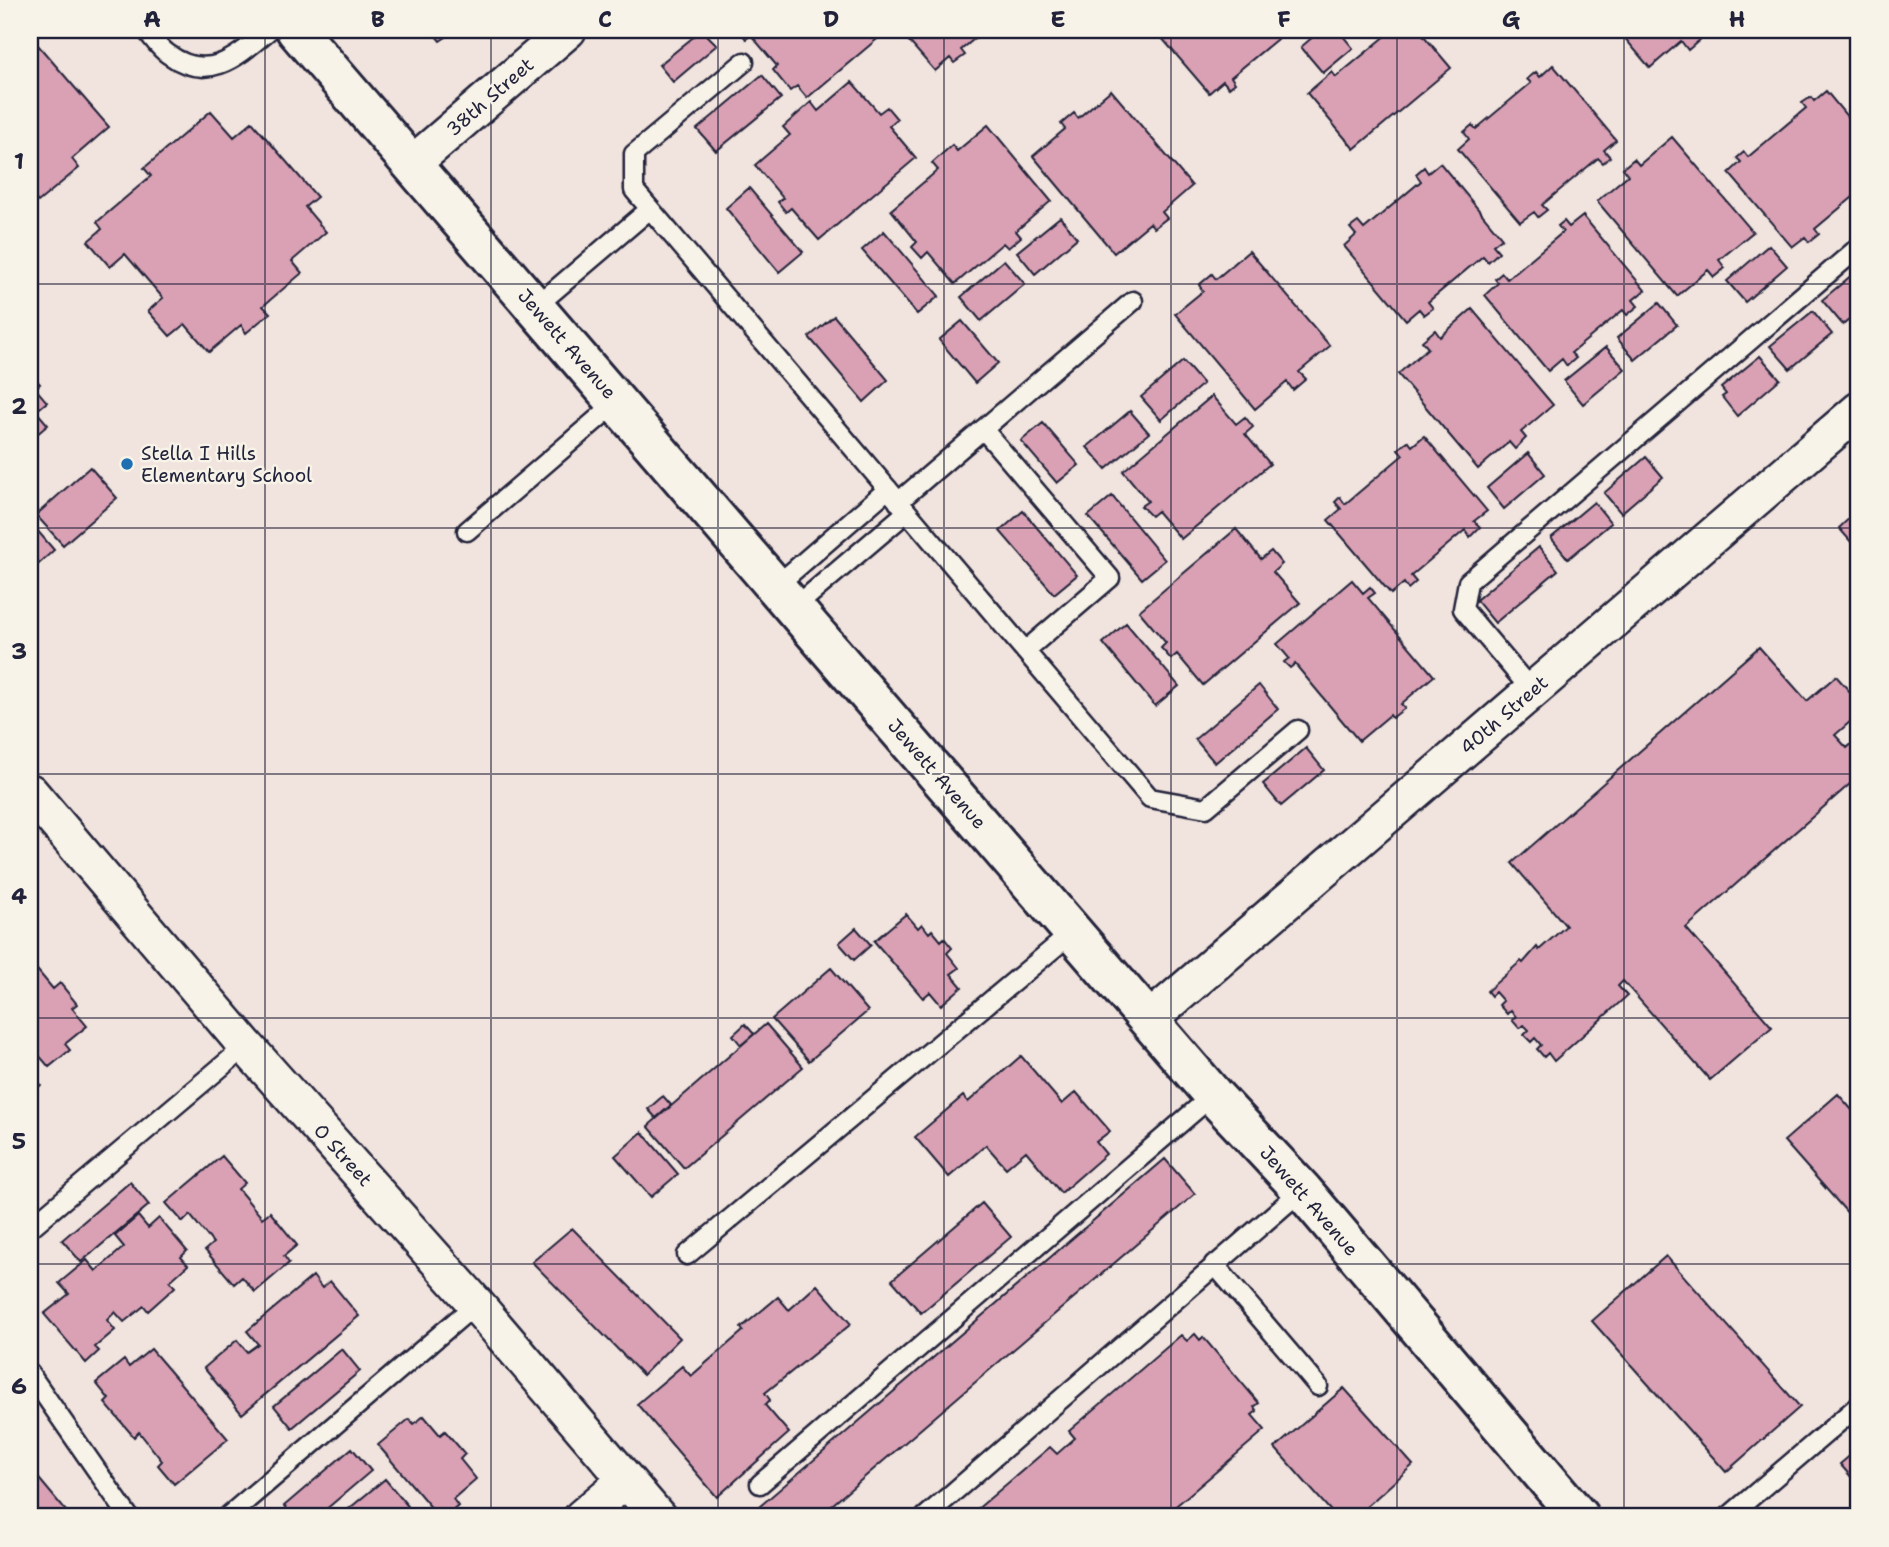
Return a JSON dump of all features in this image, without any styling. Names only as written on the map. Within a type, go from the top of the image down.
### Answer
[{"type":"street","name":"Jewett Avenue","points":[[296,30],[1213,1095],[1301,1190],[1579,1517]]},
{"type":"street","name":"38th Street","points":[[412,164],[568,30]]},
{"type":"street","name":"40th Street","points":[[1149,1020],[1859,410]]},
{"type":"street","name":"O Street","points":[[30,792],[246,1046],[476,1304],[658,1517]]},
{"type":"street","points":[[582,1517],[626,1480]]},
{"type":"lane","points":[[146,30],[166,53],[184,63],[204,67],[217,66],[234,58],[269,30]]},
{"type":"lane","points":[[744,62],[634,154],[634,190],[1150,798],[1206,808],[1298,730]]},
{"type":"lane","points":[[535,307],[650,209]]},
{"type":"lane","points":[[1532,691],[1463,609],[1468,582],[1859,247]]},
{"type":"lane","points":[[785,597],[1132,301]]},
{"type":"lane","points":[[467,531],[617,402]]},
{"type":"lane","points":[[983,429],[1110,578],[1025,651]]},
{"type":"lane","points":[[785,597],[898,501]]},
{"type":"lane","points":[[687,1255],[1073,932]]},
{"type":"lane","points":[[30,1228],[246,1046]]},
{"type":"lane","points":[[760,1484],[1213,1095]]},
{"type":"lane","points":[[925,1517],[1301,1190]]},
{"type":"lane","points":[[1214,1264],[1318,1386]]},
{"type":"lane","points":[[227,1517],[476,1304]]},
{"type":"lane","points":[[30,1374],[129,1517]]},
{"type":"lane","points":[[1728,1517],[1859,1405]]},
{"type":"building","points":[[431,30],[457,30],[440,41]]},
{"type":"building","points":[[702,30],[717,45],[673,82],[659,65]]},
{"type":"building","points":[[739,30],[877,30],[882,35],[807,98],[797,86],[790,91],[773,70],[777,66],[751,35],[746,39]]},
{"type":"building","points":[[899,30],[985,30],[961,50],[965,55],[954,63],[950,58],[935,71]]},
{"type":"building","points":[[1155,30],[1288,30],[1231,77],[1235,83],[1229,88],[1223,81],[1209,93]]},
{"type":"building","points":[[1321,30],[1338,30],[1353,48],[1323,73],[1301,47]]},
{"type":"building","points":[[1393,30],[1419,30],[1451,68],[1354,149],[1307,93],[1332,72],[1336,77]]},
{"type":"building","points":[[1618,30],[1697,30],[1695,32],[1701,39],[1688,50],[1681,41],[1650,68]]},
{"type":"building","points":[[37,44],[109,127],[72,159],[79,168],[38,202],[30,196],[30,50]]},
{"type":"building","points":[[1553,65],[1616,140],[1604,150],[1610,157],[1603,163],[1598,158],[1542,205],[1547,210],[1538,217],[1534,212],[1520,222],[1458,149],[1469,139],[1464,132],[1472,125],[1476,129],[1531,83],[1527,79],[1536,72],[1540,77]]},
{"type":"building","points":[[762,75],[781,98],[716,151],[697,129]]},
{"type":"building","points":[[852,82],[879,113],[887,107],[897,119],[889,126],[916,158],[819,240],[791,208],[786,212],[778,202],[783,198],[755,165],[790,135],[783,127],[811,102],[818,111]]},
{"type":"building","points":[[1111,90],[1192,186],[1162,212],[1167,218],[1154,228],[1150,223],[1114,253],[1033,156],[1065,129],[1061,124],[1074,113],[1078,118]]},
{"type":"building","points":[[1826,91],[1859,131],[1859,192],[1815,229],[1819,234],[1809,242],[1805,237],[1792,247],[1729,173],[1741,162],[1737,158],[1744,152],[1748,157],[1806,108],[1802,103],[1811,97],[1814,101]]},
{"type":"building","points":[[211,111],[234,137],[252,122],[317,197],[305,207],[326,232],[292,261],[302,273],[263,306],[270,313],[246,333],[241,325],[209,352],[185,324],[170,336],[148,311],[163,298],[125,254],[110,267],[88,241],[102,229],[97,222],[151,176],[144,168]]},
{"type":"building","points":[[988,125],[1051,201],[1016,231],[1021,237],[1008,248],[1003,243],[955,284],[928,252],[922,258],[912,247],[917,242],[891,210],[938,170],[932,163],[952,145],[957,151]]},
{"type":"building","points":[[1672,137],[1753,232],[1719,260],[1725,268],[1714,277],[1708,270],[1677,296],[1597,201],[1628,175],[1623,168],[1634,159],[1639,165]]},
{"type":"building","points":[[1440,163],[1502,238],[1493,245],[1499,252],[1488,262],[1483,256],[1428,302],[1433,308],[1424,315],[1419,309],[1406,320],[1344,246],[1356,235],[1350,228],[1358,222],[1364,229],[1421,181],[1416,174],[1424,167],[1428,173]]},
{"type":"building","points":[[749,188],[803,252],[779,272],[726,208]]},
{"type":"building","points":[[1583,216],[1645,290],[1633,300],[1638,306],[1627,315],[1623,310],[1571,353],[1576,358],[1567,366],[1562,359],[1548,371],[1485,295],[1498,283],[1495,279],[1502,273],[1507,279],[1563,232],[1558,226],[1564,221],[1569,227]]},
{"type":"building","points":[[1060,217],[1077,238],[1035,274],[1017,252]]},
{"type":"building","points":[[884,231],[939,296],[917,314],[862,250]]},
{"type":"building","points":[[1769,245],[1787,266],[1745,302],[1727,281]]},
{"type":"building","points":[[1249,251],[1330,346],[1299,372],[1306,379],[1293,390],[1287,382],[1255,409],[1175,314],[1203,291],[1199,285],[1212,274],[1216,279]]},
{"type":"building","points":[[1004,260],[1025,284],[981,321],[961,297]]},
{"type":"building","points":[[1859,269],[1859,311],[1843,325],[1822,300]]},
{"type":"building","points":[[1659,303],[1677,325],[1635,360],[1617,338]]},
{"type":"building","points":[[1472,309],[1553,405],[1521,432],[1526,438],[1515,449],[1509,442],[1478,469],[1398,374],[1428,348],[1422,341],[1435,330],[1440,337]]},
{"type":"building","points":[[1813,311],[1832,334],[1790,369],[1770,346]]},
{"type":"building","points":[[834,316],[888,380],[864,402],[809,337]]},
{"type":"building","points":[[962,321],[998,363],[975,383],[939,340]]},
{"type":"building","points":[[1606,347],[1625,369],[1583,404],[1564,381]]},
{"type":"building","points":[[1760,356],[1780,379],[1737,416],[1722,397],[1726,394],[1721,388]]},
{"type":"building","points":[[1183,361],[1203,384],[1161,420],[1141,397]]},
{"type":"building","points":[[30,373],[40,384],[35,388],[47,402],[36,411],[48,425],[30,440]]},
{"type":"building","points":[[1212,396],[1236,424],[1245,417],[1253,427],[1245,434],[1270,464],[1181,539],[1157,511],[1151,516],[1141,506],[1148,501],[1123,471]]},
{"type":"building","points":[[1130,411],[1149,433],[1106,469],[1087,447]]},
{"type":"building","points":[[1043,423],[1079,465],[1057,483],[1021,441]]},
{"type":"building","points":[[1424,436],[1487,511],[1474,521],[1480,527],[1470,537],[1465,530],[1411,576],[1416,582],[1408,589],[1404,583],[1391,594],[1328,520],[1341,509],[1335,502],[1340,497],[1345,504],[1403,455],[1398,449],[1408,441],[1412,446]]},
{"type":"building","points":[[1528,453],[1545,474],[1504,509],[1487,488]]},
{"type":"building","points":[[1646,457],[1663,477],[1621,513],[1604,493]]},
{"type":"building","points":[[90,467],[117,498],[63,545],[36,515]]},
{"type":"building","points":[[1112,496],[1165,560],[1142,579],[1088,516]]},
{"type":"building","points":[[1594,502],[1611,523],[1568,559],[1551,538]]},
{"type":"building","points":[[1859,509],[1859,551],[1839,528]]},
{"type":"building","points":[[1023,511],[1077,575],[1054,594],[1000,531]]},
{"type":"building","points":[[30,522],[54,550],[30,572]]},
{"type":"building","points":[[1236,529],[1261,559],[1271,551],[1282,564],[1273,572],[1300,603],[1203,685],[1177,654],[1171,659],[1161,648],[1166,643],[1139,611]]},
{"type":"building","points":[[1539,547],[1558,570],[1495,623],[1476,600]]},
{"type":"building","points":[[1352,580],[1363,593],[1370,587],[1375,593],[1368,598],[1434,676],[1401,704],[1405,708],[1392,718],[1390,715],[1359,741],[1295,664],[1290,668],[1284,662],[1289,658],[1277,644]]},
{"type":"building","points":[[1126,623],[1179,686],[1155,706],[1103,643]]},
{"type":"building","points":[[1759,647],[1807,701],[1836,676],[1859,702],[1859,714],[1835,735],[1847,748],[1859,737],[1859,776],[1686,928],[1772,1027],[1710,1080],[1623,981],[1618,986],[1627,996],[1554,1061],[1548,1053],[1544,1057],[1537,1049],[1541,1045],[1535,1038],[1531,1042],[1524,1035],[1529,1030],[1524,1025],[1519,1028],[1512,1020],[1516,1017],[1511,1010],[1507,1014],[1499,1005],[1503,1001],[1495,992],[1491,996],[1487,991],[1521,961],[1523,963],[1537,947],[1539,950],[1566,926],[1512,863]]},
{"type":"building","points":[[1259,685],[1278,709],[1215,763],[1195,739]]},
{"type":"building","points":[[1306,748],[1324,770],[1281,806],[1263,784]]},
{"type":"building","points":[[906,914],[918,928],[922,924],[929,933],[932,930],[941,941],[944,938],[952,948],[947,953],[959,968],[951,974],[962,987],[941,1005],[930,992],[923,998],[874,941]]},
{"type":"building","points":[[856,928],[871,945],[854,960],[839,943]]},
{"type":"building","points":[[33,965],[53,989],[60,983],[77,1004],[72,1008],[87,1026],[65,1044],[70,1050],[49,1067],[30,1045],[30,969]]},
{"type":"building","points":[[831,968],[868,1011],[809,1061],[772,1019]]},
{"type":"building","points":[[745,1024],[754,1034],[741,1045],[733,1035]]},
{"type":"building","points":[[766,1024],[803,1067],[684,1168],[648,1126]]},
{"type":"building","points":[[1021,1056],[1062,1104],[1076,1092],[1110,1131],[1096,1142],[1106,1154],[1061,1193],[1026,1151],[1006,1168],[986,1145],[949,1177],[915,1137],[963,1096],[968,1102]]},
{"type":"building","points":[[30,1071],[41,1085],[30,1095]]},
{"type":"building","points":[[1838,1094],[1859,1118],[1859,1226],[1784,1141]]},
{"type":"building","points":[[663,1096],[671,1105],[656,1118],[648,1109]]},
{"type":"building","points":[[642,1132],[678,1174],[651,1197],[615,1156]]},
{"type":"building","points":[[222,1156],[245,1183],[238,1189],[262,1218],[270,1212],[297,1245],[284,1256],[289,1263],[255,1292],[242,1277],[234,1284],[205,1250],[213,1243],[190,1215],[183,1222],[166,1203]]},
{"type":"building","points":[[1165,1159],[1195,1194],[818,1517],[756,1517],[752,1513]]},
{"type":"building","points":[[130,1182],[149,1205],[81,1262],[62,1240]]},
{"type":"building","points":[[982,1203],[1011,1237],[921,1313],[892,1280]]},
{"type":"building","points":[[138,1216],[148,1228],[159,1218],[187,1251],[181,1257],[188,1265],[170,1281],[175,1287],[148,1311],[144,1306],[124,1322],[115,1312],[107,1320],[115,1330],[95,1347],[99,1351],[86,1363],[44,1314],[69,1294],[59,1283],[87,1260],[96,1271],[124,1247],[115,1236]]},
{"type":"building","points":[[572,1228],[680,1338],[643,1375],[532,1262]]},
{"type":"building","points":[[1666,1256],[1800,1407],[1726,1472],[1592,1321]]},
{"type":"building","points":[[313,1276],[322,1288],[330,1281],[359,1316],[242,1414],[204,1368],[237,1340],[247,1352],[258,1344],[247,1331]]},
{"type":"building","points":[[817,1285],[851,1324],[765,1393],[770,1400],[765,1405],[789,1433],[717,1497],[637,1404],[682,1366],[691,1376],[778,1297],[789,1310]]},
{"type":"building","points":[[1195,1334],[1200,1340],[1203,1337],[1259,1403],[1254,1407],[1257,1411],[1252,1415],[1265,1430],[1163,1517],[968,1517],[1050,1447],[1057,1454],[1075,1438],[1069,1431],[1181,1335],[1187,1341]]},
{"type":"building","points":[[151,1349],[228,1439],[174,1484],[158,1465],[162,1461],[139,1432],[134,1437],[105,1403],[109,1399],[96,1383],[124,1360],[129,1367]]},
{"type":"building","points":[[342,1349],[360,1371],[292,1428],[274,1406]]},
{"type":"building","points":[[1344,1388],[1413,1465],[1355,1517],[1336,1517],[1275,1448]]},
{"type":"building","points":[[424,1416],[440,1435],[445,1431],[465,1454],[460,1459],[476,1479],[453,1499],[458,1506],[445,1517],[439,1517],[378,1445],[409,1419],[414,1424]]},
{"type":"building","points":[[352,1448],[371,1471],[317,1517],[294,1517],[284,1506]]},
{"type":"building","points":[[1859,1448],[1859,1486],[1840,1464]]},
{"type":"building","points":[[30,1468],[71,1517],[30,1517]]},
{"type":"building","points":[[385,1479],[417,1517],[339,1517]]},
{"type":"place","name":"Stella I Hills Elementary School","points":[[127,464]]}]
